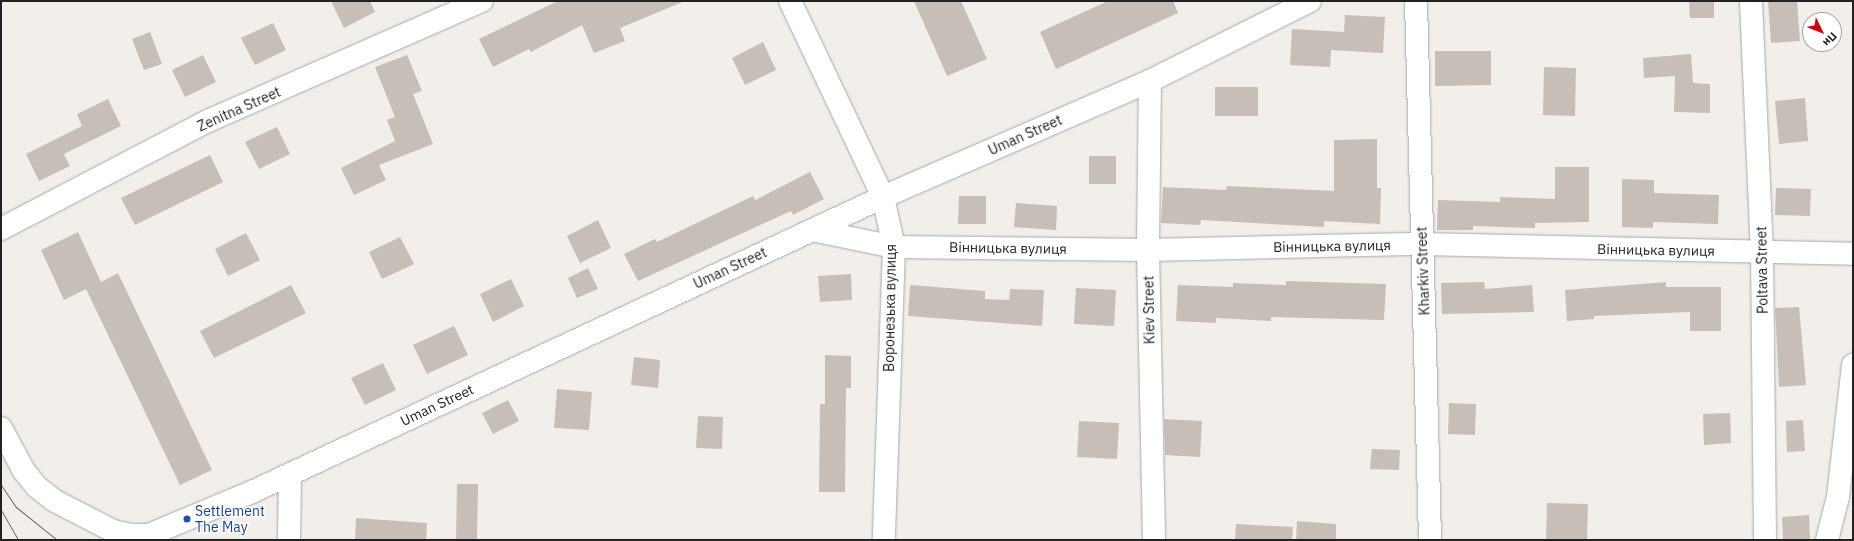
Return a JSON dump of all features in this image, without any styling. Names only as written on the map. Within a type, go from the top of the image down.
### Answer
[{"type":"street","name":"Zenitna Street","points":[[1,229],[202,124],[482,1]]},
{"type":"street","name":"Воронезька вулиця","points":[[790,1],[883,197],[894,247],[884,540]]},
{"type":"street","name":"Uman Street","points":[[160,537],[290,474],[883,197],[1150,81],[1310,1]]},
{"type":"street","name":"Kharkiv Street","points":[[1416,1],[1430,540]]},
{"type":"street","name":"Poltava Street","points":[[1751,1],[1762,252],[1765,540]]},
{"type":"street","name":"Kiev Street","points":[[1150,81],[1148,250],[1154,540]]},
{"type":"street","name":"Вінницька вулиця","points":[[812,230],[894,247],[1148,250],[1422,244],[1853,254]]},
{"type":"street","points":[[1827,540],[1838,497],[1853,365]]},
{"type":"street","points":[[1,428],[24,471],[37,487],[55,502],[112,531],[130,535],[160,537]]},
{"type":"street","points":[[289,540],[290,474]]},
{"type":"building","points":[[331,1],[370,1],[375,12],[344,28]]},
{"type":"building","points":[[558,1],[685,1],[620,28],[625,41],[594,53],[582,25],[531,52],[529,49],[493,67],[479,39]]},
{"type":"building","points":[[914,1],[961,1],[987,59],[947,76]]},
{"type":"building","points":[[1108,1],[1173,1],[1178,13],[1056,69],[1040,32]]},
{"type":"building","points":[[1689,1],[1714,1],[1714,18],[1690,18]]},
{"type":"building","points":[[1768,1],[1797,1],[1800,41],[1771,43]]},
{"type":"building","points":[[1345,15],[1385,17],[1383,53],[1331,50],[1330,67],[1290,65],[1292,29],[1344,32]]},
{"type":"building","points":[[273,23],[286,50],[255,65],[241,38]]},
{"type":"building","points":[[150,32],[162,64],[144,70],[132,39]]},
{"type":"building","points":[[763,42],[776,70],[745,85],[732,58]]},
{"type":"building","points":[[1435,51],[1491,51],[1491,85],[1435,86]]},
{"type":"building","points":[[1691,54],[1693,83],[1710,84],[1710,113],[1674,112],[1675,76],[1644,78],[1643,58]]},
{"type":"building","points":[[203,55],[216,82],[185,97],[172,70]]},
{"type":"building","points":[[407,55],[422,91],[413,94],[433,144],[379,165],[386,180],[354,195],[341,168],[395,141],[387,120],[395,117],[375,67]]},
{"type":"building","points":[[1544,67],[1576,68],[1575,116],[1543,115]]},
{"type":"building","points":[[1215,87],[1258,87],[1258,116],[1215,116]]},
{"type":"building","points":[[1805,98],[1808,141],[1779,144],[1775,101]]},
{"type":"building","points":[[108,99],[121,126],[64,154],[70,166],[39,181],[26,154],[82,126],[77,114]]},
{"type":"building","points":[[277,127],[290,154],[259,169],[245,142]]},
{"type":"building","points":[[1377,139],[1377,188],[1381,188],[1380,224],[1324,221],[1324,227],[1201,220],[1200,225],[1161,223],[1163,187],[1226,190],[1227,186],[1334,191],[1334,140]]},
{"type":"building","points":[[210,155],[223,182],[135,225],[121,198]]},
{"type":"building","points":[[1089,156],[1116,156],[1116,184],[1089,184]]},
{"type":"building","points":[[1555,167],[1589,167],[1589,222],[1535,223],[1535,228],[1473,226],[1473,230],[1437,230],[1438,200],[1500,202],[1500,197],[1555,199]]},
{"type":"building","points":[[810,172],[824,199],[793,215],[791,211],[638,281],[624,254],[655,239],[657,242],[753,196],[755,200]]},
{"type":"building","points":[[1622,179],[1654,180],[1654,193],[1719,195],[1718,224],[1653,222],[1653,228],[1622,227]]},
{"type":"building","points":[[1776,188],[1811,189],[1810,216],[1775,215]]},
{"type":"building","points":[[959,196],[986,196],[986,224],[958,224]]},
{"type":"building","points":[[1016,203],[1057,206],[1056,230],[1014,227]]},
{"type":"building","points":[[598,220],[611,248],[580,263],[567,236]]},
{"type":"building","points":[[78,232],[101,282],[118,273],[212,470],[180,485],[86,289],[64,300],[41,250]]},
{"type":"building","points":[[246,233],[260,260],[228,276],[215,249]]},
{"type":"building","points":[[400,237],[414,264],[382,279],[369,252]]},
{"type":"building","points":[[588,268],[598,289],[577,298],[568,278]]},
{"type":"building","points":[[851,274],[852,300],[820,302],[818,276]]},
{"type":"building","points":[[511,279],[524,306],[493,322],[480,294]]},
{"type":"building","points":[[1286,281],[1386,284],[1384,320],[1271,317],[1271,321],[1216,318],[1216,323],[1176,321],[1178,285],[1233,287],[1233,283],[1286,285]]},
{"type":"building","points":[[1484,282],[1485,289],[1532,285],[1534,312],[1442,314],[1441,283]]},
{"type":"building","points":[[1666,282],[1666,287],[1721,287],[1721,331],[1690,331],[1690,312],[1594,316],[1594,319],[1567,321],[1565,290]]},
{"type":"building","points":[[291,285],[306,313],[214,358],[200,331]]},
{"type":"building","points":[[910,285],[985,291],[985,299],[1009,300],[1010,289],[1044,290],[1042,326],[908,316]]},
{"type":"building","points":[[1076,288],[1116,290],[1114,326],[1074,324]]},
{"type":"building","points":[[1799,307],[1806,385],[1779,387],[1775,308]]},
{"type":"building","points":[[454,326],[468,355],[427,374],[413,345]]},
{"type":"building","points":[[825,355],[851,356],[851,388],[846,388],[845,492],[819,492],[820,404],[825,404]]},
{"type":"building","points":[[634,357],[660,360],[658,388],[631,385]]},
{"type":"building","points":[[383,363],[396,390],[365,405],[351,378]]},
{"type":"building","points":[[557,389],[592,392],[589,430],[554,428]]},
{"type":"building","points":[[508,400],[519,421],[493,434],[482,413]]},
{"type":"building","points":[[1449,403],[1476,404],[1475,435],[1448,434]]},
{"type":"building","points":[[1730,413],[1731,443],[1704,445],[1703,414]]},
{"type":"building","points":[[698,416],[723,417],[722,449],[696,448]]},
{"type":"building","points":[[1164,419],[1202,421],[1200,457],[1165,455]]},
{"type":"building","points":[[1803,420],[1805,451],[1787,452],[1786,421]]},
{"type":"building","points":[[1079,421],[1119,423],[1117,459],[1077,457]]},
{"type":"building","points":[[1372,449],[1400,450],[1399,470],[1370,469]]},
{"type":"building","points":[[457,484],[478,484],[477,540],[456,540]]},
{"type":"building","points":[[1547,503],[1588,504],[1587,540],[1546,540]]},
{"type":"building","points":[[1809,515],[1810,540],[1783,540],[1782,517]]},
{"type":"building","points":[[356,518],[427,523],[426,540],[355,540]]},
{"type":"building","points":[[1297,521],[1336,524],[1336,540],[1296,540]]},
{"type":"building","points":[[1236,524],[1293,527],[1292,540],[1235,540]]},
{"type":"tram line","points":[[1,485],[16,507],[57,540]]},
{"type":"tram line","points":[[1,510],[18,540]]},
{"type":"place","name":"Settlement The May","points":[[187,519]]}]
